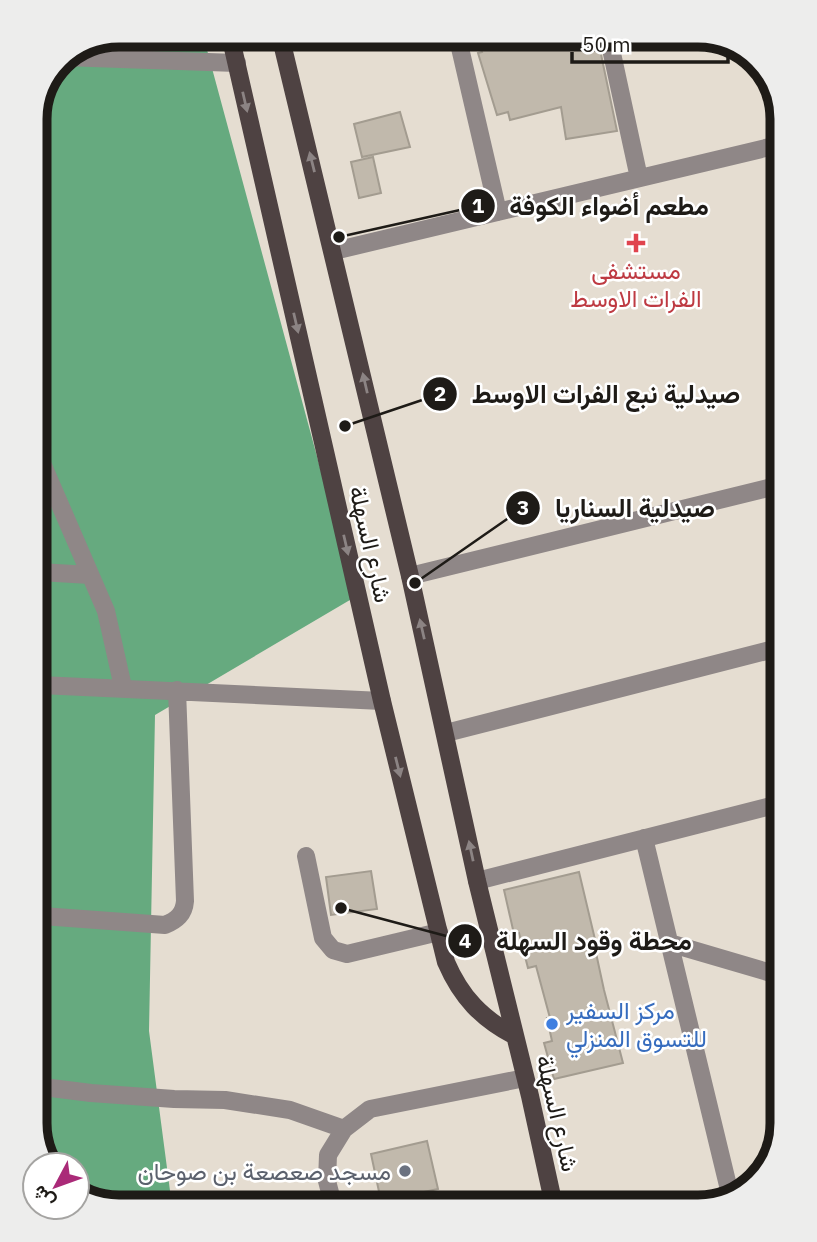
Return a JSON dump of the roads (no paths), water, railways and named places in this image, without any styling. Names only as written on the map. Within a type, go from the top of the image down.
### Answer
[{"type":"main road","name":"شارع السهلة","points":[[233,47],[382,701],[446,962],[462,993],[485,1018],[515,1036]]},
{"type":"main road","name":"شارع السهلة","points":[[283,47],[334,251],[552,1195]]},
{"type":"street","points":[[460,47],[498,212]]},
{"type":"street","points":[[611,47],[639,178]]},
{"type":"street","points":[[82,58],[237,63]]},
{"type":"street","points":[[334,251],[770,147]]},
{"type":"street","points":[[47,475],[106,611],[123,687]]},
{"type":"street","points":[[410,576],[770,487]]},
{"type":"street","points":[[47,572],[90,575]]},
{"type":"street","points":[[446,733],[770,650]]},
{"type":"street","points":[[47,685],[382,701]]},
{"type":"street","points":[[47,916],[166,925],[184,911],[186,901],[177,690]]},
{"type":"street","points":[[477,880],[770,806]]},
{"type":"street","points":[[644,838],[728,1187]]},
{"type":"street","points":[[306,856],[323,938],[333,950],[347,954],[439,932]]},
{"type":"street","points":[[669,943],[770,973]]},
{"type":"street","points":[[331,1195],[327,1181],[328,1155],[344,1129],[370,1110],[525,1077]]},
{"type":"street","points":[[47,1087],[174,1099],[225,1100],[290,1110],[344,1129]]},
{"type":"place","name":"مطعم أضواء الكوفة","points":[[339,237]]},
{"type":"place","name":"مستشفى الفرات الاوسط","points":[[636,243]]},
{"type":"place","name":"صيدلية نبع الفرات الاوسط","points":[[345,426]]},
{"type":"place","name":"صيدلية السناريا","points":[[415,583]]},
{"type":"place","name":"محطة وقود السهلة","points":[[341,908]]},
{"type":"place","name":"مركز السفير للتسوق المنزلي","points":[[552,1024]]},
{"type":"place","name":"مسجد صعصعة بن صوحان","points":[[405,1171]]}]
